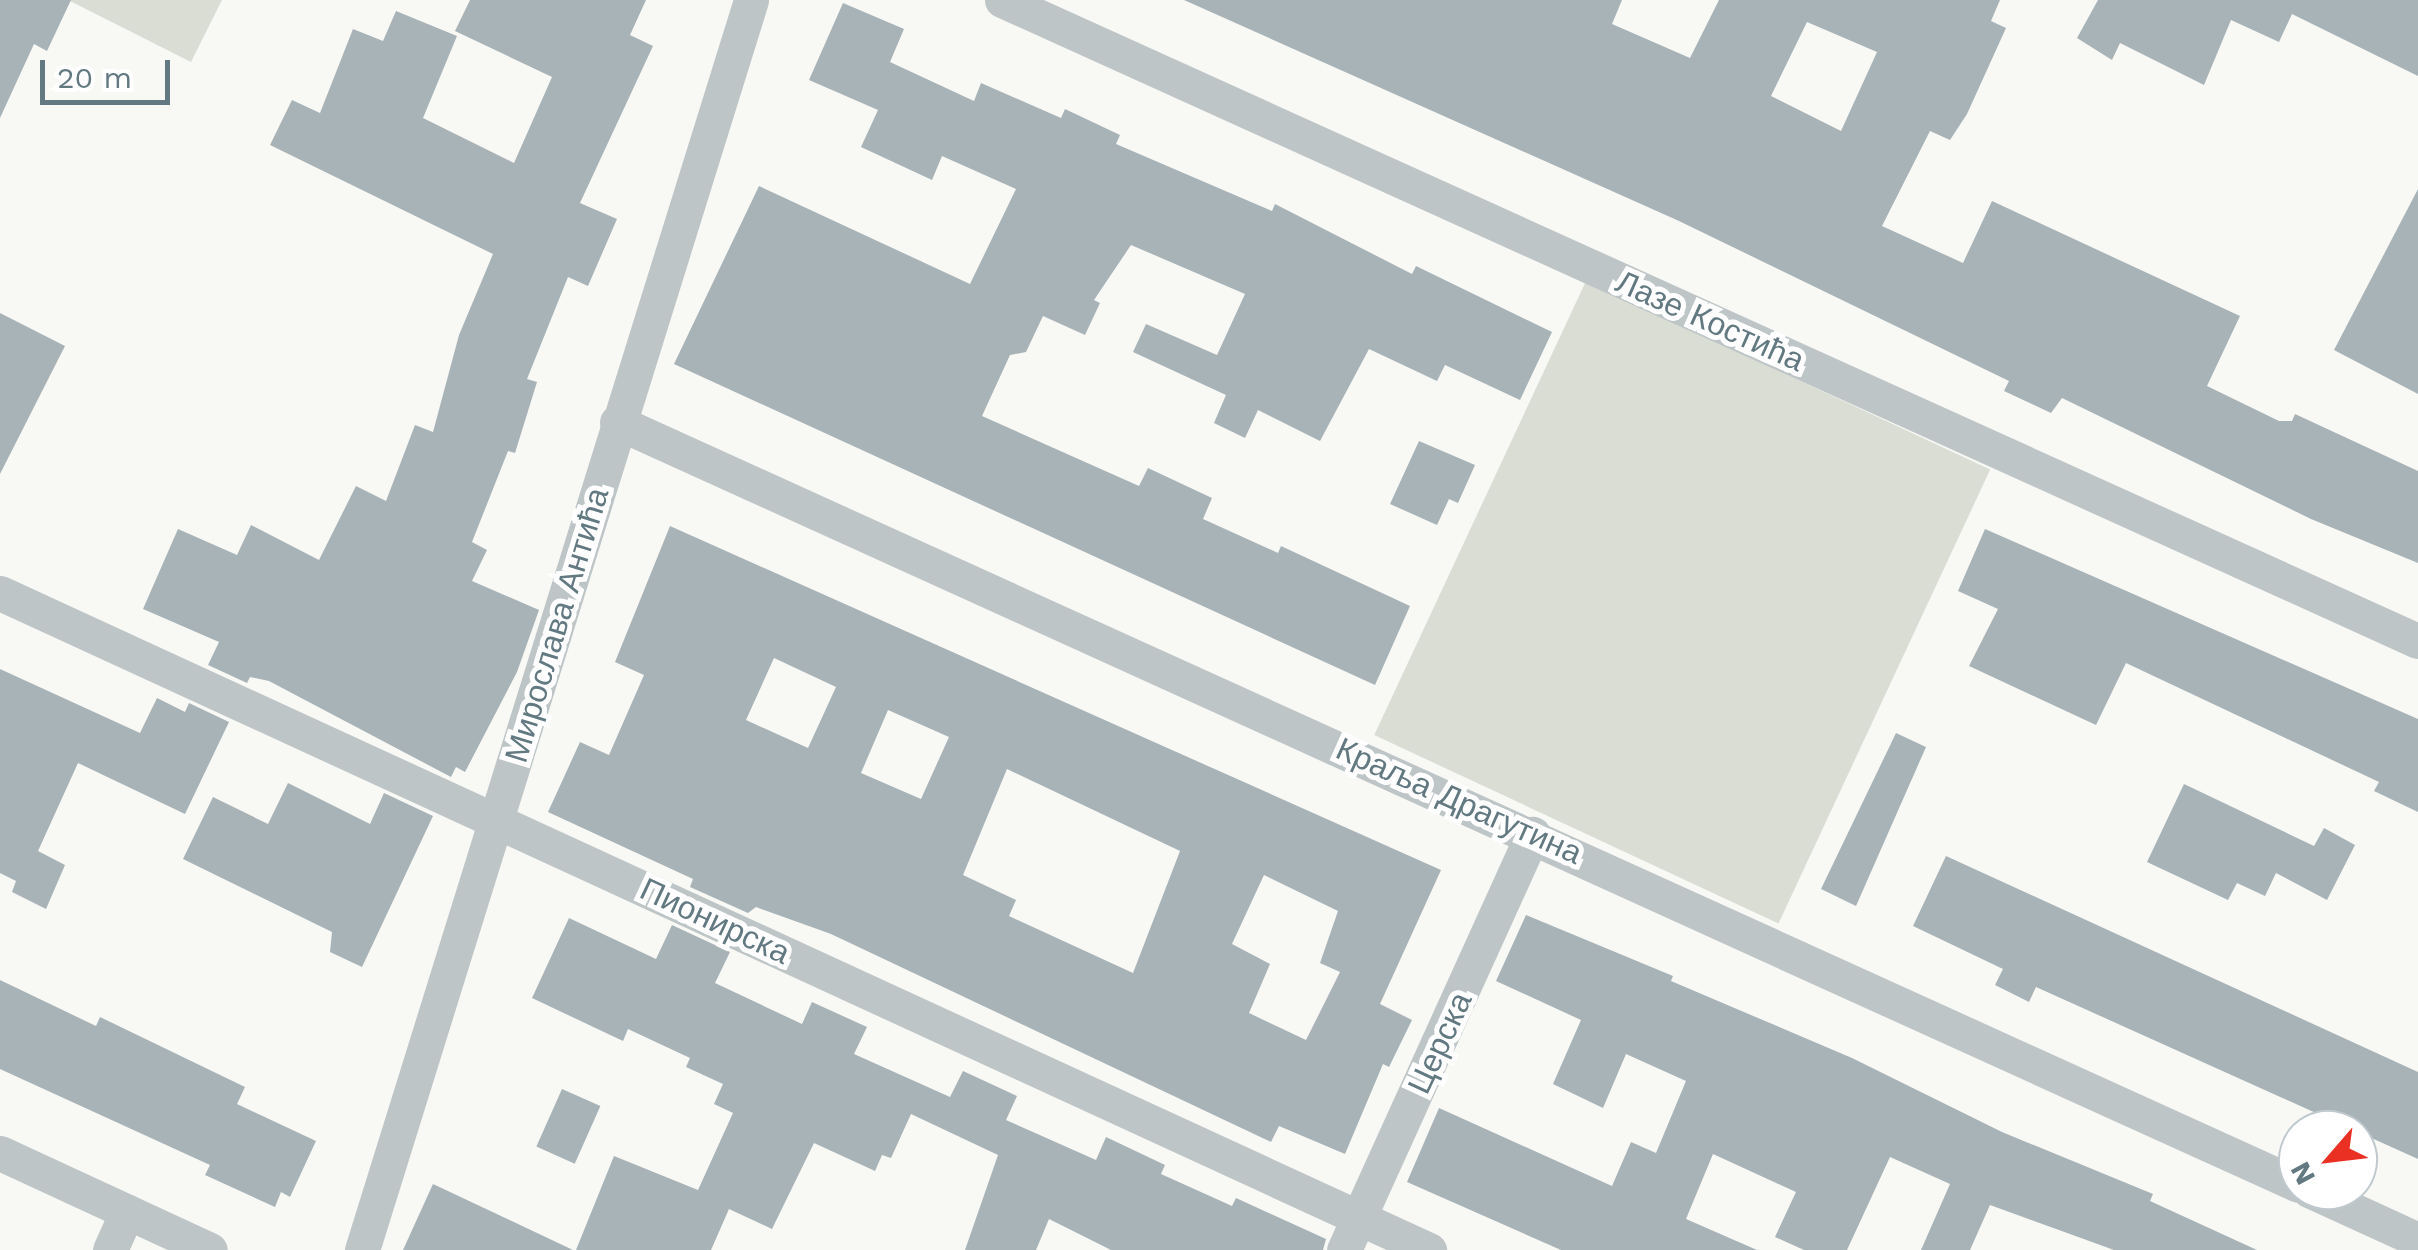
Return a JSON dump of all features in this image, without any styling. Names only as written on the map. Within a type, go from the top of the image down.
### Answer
[{"type":"street","name":"Мирослава Антића","points":[[362,1250],[751,0]]},
{"type":"street","name":"Лазе Костића","points":[[1002,0],[2418,641]]},
{"type":"street","name":"Краља Драгутина","points":[[617,422],[1533,834],[2278,1176]]},
{"type":"street","name":"Пионирска","points":[[0,593],[1429,1250]]},
{"type":"street","name":"Церска","points":[[1344,1250],[1533,834]]},
{"type":"street","points":[[0,1153],[210,1250]]},
{"type":"street","points":[[2353,1210],[2418,1240]]},
{"type":"street","points":[[110,1250],[127,1212]]},
{"type":"shaded area","points":[[68,0],[222,0],[191,62]]},
{"type":"shaded area","points":[[1586,281],[1990,469],[1778,924],[1374,735]]},
{"type":"building","points":[[0,0],[71,0],[47,51],[34,44],[0,118]]},
{"type":"building","points":[[470,0],[646,0],[630,35],[653,46],[580,203],[617,219],[588,286],[568,277],[527,379],[537,382],[515,453],[508,451],[472,542],[487,550],[472,581],[539,610],[517,672],[465,772],[456,767],[451,777],[269,681],[250,677],[247,683],[208,665],[219,642],[143,609],[178,529],[237,555],[251,525],[319,560],[356,486],[386,501],[415,425],[433,432],[459,335],[493,254],[270,145],[292,100],[320,113],[353,29],[383,41],[396,11],[457,36],[423,118],[514,163],[552,77],[455,31]]},
{"type":"building","points":[[1184,0],[1622,0],[1612,24],[1690,58],[1719,0],[2000,0],[1991,21],[2006,28],[1967,114],[1950,140],[1930,131],[1882,226],[1963,263],[1992,201],[2240,316],[2207,386],[2279,421],[2292,421],[2295,414],[2418,471],[2418,563],[2311,519],[2062,398],[2051,413],[2004,391],[2009,381],[1679,221]],"holes":[[[1807,22],[1877,52],[1841,131],[1771,96]]]},
{"type":"building","points":[[2098,0],[2418,0],[2418,76],[2292,14],[2279,42],[2231,20],[2204,85],[2120,43],[2112,60],[2077,38]]},
{"type":"building","points":[[843,3],[904,29],[890,62],[974,101],[981,83],[1061,118],[1065,109],[1120,135],[1116,144],[1272,211],[1275,204],[1412,274],[1416,266],[1552,332],[1520,400],[1445,365],[1437,381],[1369,349],[1320,441],[1258,410],[1245,438],[1214,423],[1226,395],[1133,352],[1146,324],[1217,355],[1245,294],[1131,245],[1094,300],[1100,303],[1085,335],[1043,316],[1026,352],[1010,355],[982,416],[1139,486],[1148,468],[1212,498],[1203,519],[1278,553],[1281,546],[1410,606],[1375,685],[674,364],[759,186],[970,284],[1016,189],[942,156],[932,180],[861,147],[878,110],[809,80]]},
{"type":"building","points":[[2418,189],[2418,394],[2334,350]]},
{"type":"building","points":[[0,313],[65,346],[0,474]]},
{"type":"building","points":[[1419,441],[1475,465],[1458,503],[1449,499],[1437,525],[1390,504]]},
{"type":"building","points":[[670,526],[1441,870],[1380,1004],[1412,1020],[1389,1067],[1383,1064],[1345,1154],[1279,1126],[1271,1142],[831,934],[756,907],[748,913],[690,887],[693,879],[548,812],[580,742],[609,755],[644,675],[615,662]],"holes":[[[774,658],[836,687],[808,748],[746,720]],[[888,710],[949,737],[921,799],[861,773]],[[1007,769],[1180,851],[1133,973],[1009,916],[1016,900],[963,875]],[[1264,875],[1338,911],[1320,963],[1340,972],[1306,1040],[1249,1013],[1270,964],[1232,944]]]},
{"type":"building","points":[[1985,529],[2418,719],[2418,812],[2374,791],[2379,782],[2126,663],[2096,725],[1969,666],[1998,609],[1958,591]]},
{"type":"building","points":[[0,669],[140,733],[157,698],[185,712],[189,703],[229,722],[185,814],[78,763],[38,851],[65,865],[46,909],[12,892],[16,881],[0,873]]},
{"type":"building","points":[[1896,733],[1926,747],[1856,906],[1821,889]]},
{"type":"building","points":[[288,783],[370,824],[384,793],[433,816],[362,967],[330,952],[332,932],[183,859],[213,797],[268,824]]},
{"type":"building","points":[[2184,784],[2314,846],[2324,828],[2355,845],[2327,900],[2276,873],[2265,896],[2237,883],[2228,900],[2147,862]]},
{"type":"building","points":[[1946,856],[2418,1072],[2418,1159],[2378,1141],[2378,1110],[2309,1110],[2036,987],[2029,1002],[1995,985],[2003,969],[1913,926]]},
{"type":"building","points":[[1526,915],[1673,976],[1671,981],[1852,1058],[2002,1132],[2153,1194],[2150,1201],[2257,1250],[2114,1250],[1990,1205],[1970,1250],[1921,1250],[1950,1184],[1890,1157],[1847,1250],[1804,1250],[1775,1237],[1796,1192],[1713,1154],[1686,1219],[1757,1250],[1561,1250],[1407,1182],[1439,1108],[1612,1186],[1631,1142],[1656,1153],[1686,1081],[1626,1054],[1603,1108],[1553,1084],[1581,1020],[1496,981]]},
{"type":"building","points":[[569,918],[656,959],[672,925],[730,952],[715,983],[802,1024],[812,1002],[867,1027],[854,1054],[950,1097],[963,1071],[1017,1096],[1006,1120],[1096,1160],[1106,1137],[1165,1165],[1161,1174],[1232,1206],[1236,1198],[1326,1239],[1323,1250],[1111,1250],[1049,1219],[1036,1250],[965,1250],[998,1155],[911,1114],[891,1158],[882,1155],[875,1171],[814,1143],[772,1229],[729,1209],[711,1250],[576,1250],[614,1156],[698,1190],[733,1113],[714,1104],[723,1084],[686,1067],[690,1058],[628,1029],[623,1041],[532,998]]},
{"type":"building","points":[[0,980],[96,1026],[100,1017],[245,1087],[237,1104],[316,1141],[290,1197],[281,1192],[275,1207],[205,1175],[210,1165],[0,1069]]},
{"type":"building","points":[[562,1089],[600,1106],[575,1164],[536,1147]]},
{"type":"building","points":[[433,1184],[573,1250],[403,1250]]}]
